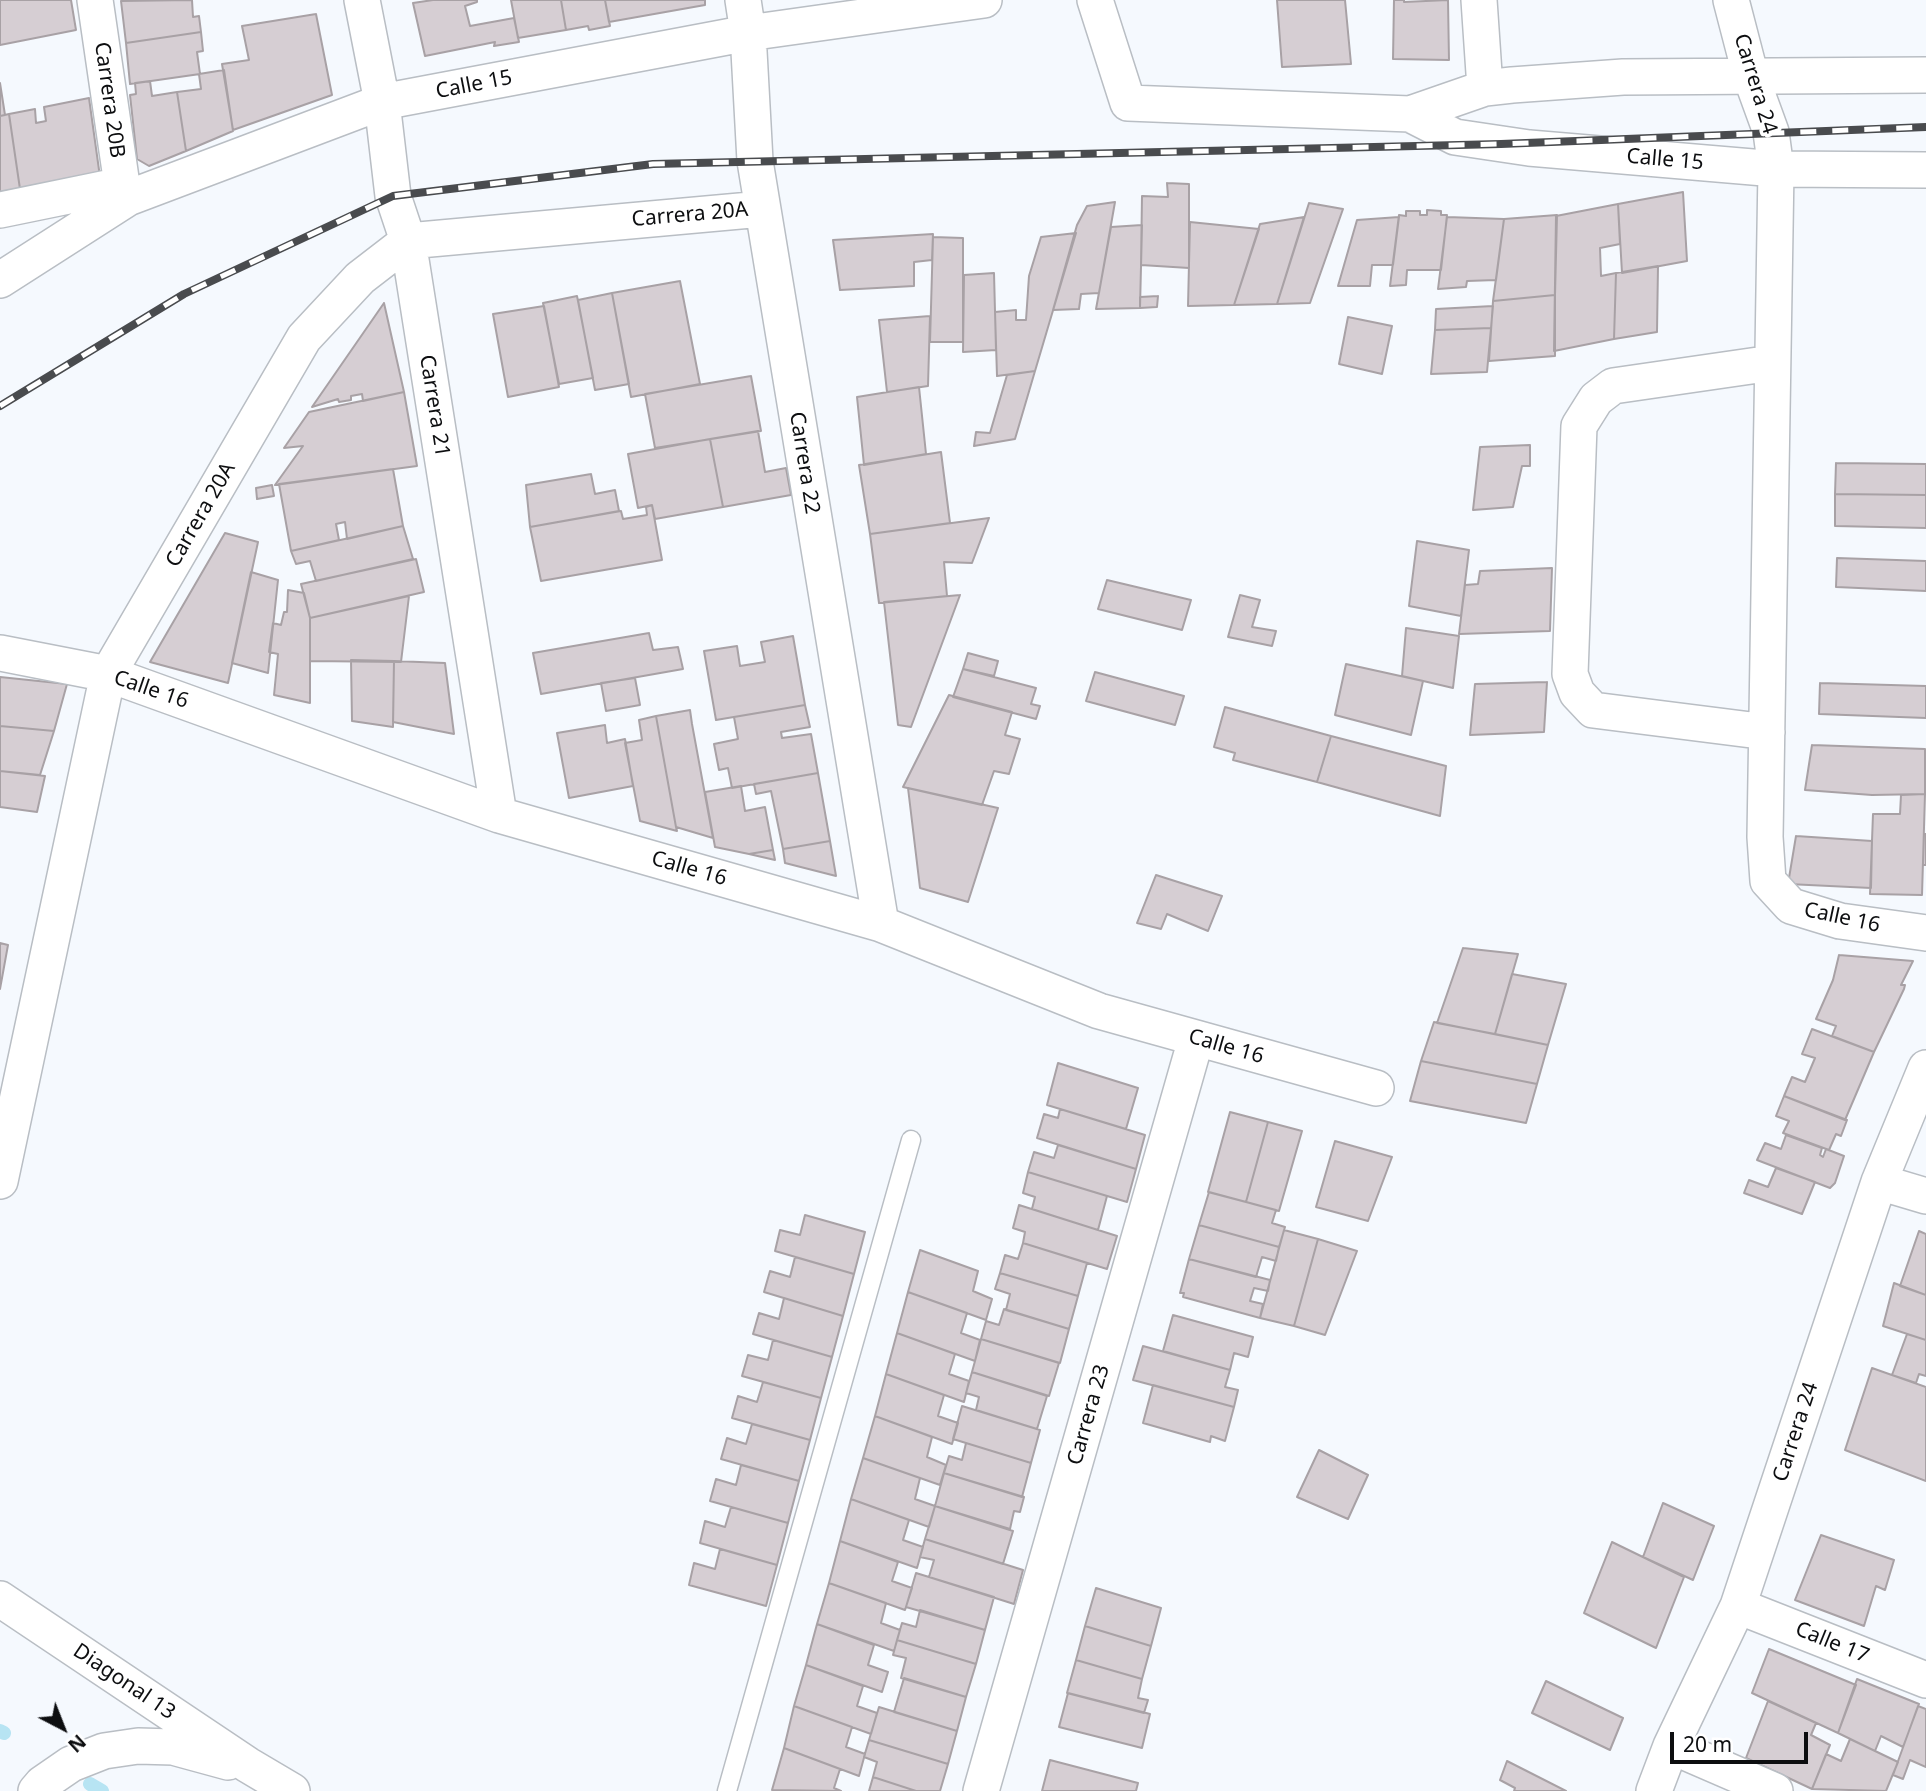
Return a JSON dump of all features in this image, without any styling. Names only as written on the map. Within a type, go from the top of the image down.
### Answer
[{"type":"street","name":"Carrera 20B","points":[[95,0],[125,191]]},
{"type":"street","name":"Carrera 21","points":[[362,0],[382,103],[393,196],[408,242],[499,815]]},
{"type":"street","name":"Calle 15","points":[[0,280],[125,191],[382,103],[745,17],[984,0]]},
{"type":"street","name":"Calle 15","points":[[1096,0],[1128,103],[1410,114],[1485,88],[1623,77],[1926,75]]},
{"type":"street","points":[[1479,0],[1485,88]]},
{"type":"street","name":"Carrera 24","points":[[1731,0],[1751,77],[1771,132],[1776,169],[1765,837],[1768,881]]},
{"type":"street","name":"Carrera 22","points":[[745,17],[755,161],[762,209],[881,924]]},
{"type":"street","name":"Calle 15","points":[[1410,114],[1455,137],[1501,144],[1776,169],[1926,170]]},
{"type":"street","points":[[0,210],[125,191]]},
{"type":"street","name":"Carrera 20A","points":[[0,1181],[108,674],[304,338],[360,278],[408,242],[762,209]]},
{"type":"street","points":[[1767,732],[1594,710],[1577,693],[1570,674],[1579,426],[1596,399],[1614,386],[1772,363]]},
{"type":"street","name":"Calle 16","points":[[0,653],[108,674],[499,815],[881,924],[1099,1010],[1376,1088]]},
{"type":"street","name":"Calle 16","points":[[1768,881],[1791,906],[1840,921],[1926,933]]},
{"type":"street","name":"Carrera 23","points":[[981,1791],[1196,1039]]},
{"type":"street","name":"Carrera 24","points":[[1654,1791],[1671,1746],[1738,1605],[1878,1182],[1926,1068]]},
{"type":"street","points":[[1878,1182],[1926,1196]]},
{"type":"street","name":"Diagonal 13","points":[[0,1599],[248,1765],[292,1791]]},
{"type":"street","name":"Calle 17","points":[[1738,1605],[1926,1680]]},
{"type":"street","name":"Diagonal 13","points":[[36,1791],[71,1764],[104,1751],[138,1745],[173,1747],[206,1758],[248,1765]]},
{"type":"street","points":[[1671,1746],[1775,1791]]},
{"type":"lane","points":[[727,1791],[911,1140]]},
{"type":"building","points":[[0,0],[71,0],[76,30],[0,45]]},
{"type":"building","points":[[192,0],[193,17],[199,16],[201,32],[126,43],[121,1]]},
{"type":"building","points":[[477,0],[465,6],[470,26],[514,18],[519,42],[494,46],[495,42],[425,56],[413,3]]},
{"type":"building","points":[[511,0],[561,0],[566,30],[518,38]]},
{"type":"building","points":[[561,0],[605,0],[610,26],[566,30]]},
{"type":"building","points":[[605,0],[705,0],[705,5],[609,22]]},
{"type":"building","points":[[1277,0],[1345,0],[1351,64],[1282,67]]},
{"type":"building","points":[[1394,0],[1448,0],[1449,60],[1393,59]]},
{"type":"building","points":[[316,14],[332,95],[233,130],[222,64],[249,60],[242,26]]},
{"type":"building","points":[[201,32],[203,51],[197,52],[200,74],[130,84],[126,43]]},
{"type":"building","points":[[224,70],[233,131],[186,151],[177,92],[201,89],[199,74]]},
{"type":"building","points":[[150,81],[152,96],[177,92],[186,151],[149,166],[137,159],[130,95],[136,94],[135,83]]},
{"type":"building","points":[[0,83],[5,115],[0,116]]},
{"type":"building","points":[[89,98],[100,177],[20,189],[9,114],[35,109],[36,123],[46,121],[44,107]]},
{"type":"building","points":[[9,114],[20,189],[0,197],[0,116]]},
{"type":"building","points":[[1167,183],[1189,184],[1189,268],[1141,265],[1142,196],[1168,197]]},
{"type":"building","points":[[1683,192],[1687,261],[1622,273],[1618,204]]},
{"type":"building","points":[[1115,202],[1099,293],[1081,294],[1079,309],[1053,310],[1077,225],[1087,206]]},
{"type":"building","points":[[1309,203],[1343,209],[1310,303],[1277,304]]},
{"type":"building","points":[[1618,204],[1620,244],[1600,248],[1601,276],[1616,273],[1614,339],[1554,351],[1556,216]]},
{"type":"building","points":[[1427,210],[1441,211],[1441,215],[1447,215],[1441,270],[1407,270],[1406,285],[1390,286],[1399,215],[1406,216],[1406,211],[1420,211],[1420,215],[1427,215]]},
{"type":"building","points":[[1557,215],[1555,295],[1493,301],[1504,219]]},
{"type":"building","points":[[1304,217],[1277,304],[1234,305],[1260,224]]},
{"type":"building","points":[[1399,217],[1393,265],[1372,265],[1370,286],[1338,286],[1357,220]]},
{"type":"building","points":[[1447,217],[1504,219],[1496,280],[1467,281],[1466,287],[1438,289]]},
{"type":"building","points":[[1190,222],[1259,229],[1234,305],[1188,306]]},
{"type":"building","points":[[1142,225],[1140,308],[1096,309],[1111,227]]},
{"type":"building","points":[[1076,233],[1035,371],[997,376],[995,312],[1016,310],[1016,320],[1026,320],[1029,276],[1041,237]]},
{"type":"building","points":[[933,234],[932,260],[914,262],[914,286],[840,290],[833,240]]},
{"type":"building","points":[[933,237],[963,238],[963,342],[930,342]]},
{"type":"building","points":[[1658,266],[1657,332],[1614,339],[1616,273]]},
{"type":"building","points":[[994,273],[996,350],[963,352],[964,275]]},
{"type":"building","points":[[680,281],[700,384],[631,397],[612,293]]},
{"type":"building","points":[[612,293],[629,384],[595,390],[578,300]]},
{"type":"building","points":[[1555,295],[1555,356],[1489,361],[1493,301]]},
{"type":"building","points":[[577,296],[593,378],[559,384],[543,303]]},
{"type":"building","points":[[1158,296],[1157,307],[1140,308],[1140,297]]},
{"type":"building","points":[[384,303],[404,392],[363,401],[362,394],[351,396],[351,400],[339,402],[338,399],[312,407]]},
{"type":"building","points":[[544,306],[559,387],[508,397],[493,314]]},
{"type":"building","points":[[1493,306],[1491,328],[1435,330],[1436,309]]},
{"type":"building","points":[[930,316],[928,386],[887,392],[879,320]]},
{"type":"building","points":[[1348,317],[1392,326],[1382,374],[1339,364]]},
{"type":"building","points":[[1491,328],[1487,372],[1431,374],[1435,330]]},
{"type":"building","points":[[1035,371],[1015,439],[974,446],[976,432],[990,433],[1007,375]]},
{"type":"building","points":[[751,376],[761,431],[655,448],[645,394]]},
{"type":"building","points":[[919,387],[926,454],[864,465],[857,397]]},
{"type":"building","points":[[404,392],[417,466],[275,485],[303,446],[284,448],[309,412]]},
{"type":"building","points":[[758,431],[765,472],[786,468],[791,495],[723,507],[710,439]]},
{"type":"building","points":[[710,439],[723,507],[655,519],[652,505],[638,508],[628,454]]},
{"type":"building","points":[[1530,445],[1530,466],[1522,466],[1513,507],[1473,510],[1480,447]]},
{"type":"building","points":[[941,452],[950,523],[870,534],[859,465]]},
{"type":"building","points":[[1836,463],[1926,464],[1926,495],[1835,494]]},
{"type":"building","points":[[393,469],[403,526],[347,539],[345,522],[336,524],[339,540],[291,551],[279,484]]},
{"type":"building","points":[[591,474],[595,494],[615,490],[619,511],[530,527],[526,485]]},
{"type":"building","points":[[272,485],[274,496],[257,499],[256,488]]},
{"type":"building","points":[[1835,494],[1926,495],[1926,528],[1835,526]]},
{"type":"building","points":[[652,505],[662,560],[541,581],[530,527],[621,511],[623,519],[647,515],[646,507]]},
{"type":"building","points":[[989,518],[972,563],[944,562],[947,596],[879,603],[870,534]]},
{"type":"building","points":[[403,526],[413,559],[316,581],[310,561],[296,564],[291,551]]},
{"type":"building","points":[[225,533],[258,542],[228,683],[150,662]]},
{"type":"building","points":[[1417,541],[1469,550],[1461,616],[1409,606]]},
{"type":"building","points":[[1837,558],[1926,561],[1926,591],[1836,587]]},
{"type":"building","points":[[416,559],[424,592],[310,618],[301,584]]},
{"type":"building","points":[[1552,568],[1550,631],[1459,634],[1465,585],[1478,584],[1480,571]]},
{"type":"building","points":[[251,572],[278,580],[268,673],[232,663]]},
{"type":"building","points":[[1107,580],[1191,600],[1182,630],[1098,609]]},
{"type":"building","points":[[288,590],[304,593],[310,618],[310,703],[274,695],[278,654],[269,652],[273,623],[281,625],[284,612],[287,612]]},
{"type":"building","points":[[960,595],[911,727],[898,725],[884,602]]},
{"type":"building","points":[[1240,595],[1260,600],[1252,627],[1276,631],[1272,646],[1228,637]]},
{"type":"building","points":[[409,596],[401,662],[310,661],[310,618]]},
{"type":"building","points":[[1406,628],[1459,636],[1453,688],[1402,676]]},
{"type":"building","points":[[649,633],[653,650],[678,647],[683,669],[541,694],[533,653]]},
{"type":"building","points":[[793,636],[805,705],[716,720],[704,651],[737,646],[740,666],[765,662],[761,642]]},
{"type":"building","points":[[968,653],[998,661],[994,676],[963,669]]},
{"type":"building","points":[[351,660],[394,661],[393,727],[352,721]]},
{"type":"building","points":[[394,661],[445,663],[454,734],[393,722]]},
{"type":"building","points":[[1346,664],[1423,681],[1411,735],[1335,715]]},
{"type":"building","points":[[963,669],[1036,688],[1031,704],[1040,706],[1036,719],[953,697]]},
{"type":"building","points":[[1095,672],[1184,696],[1175,725],[1086,701]]},
{"type":"building","points":[[0,677],[67,684],[54,731],[0,726]]},
{"type":"building","points":[[635,678],[640,705],[606,711],[601,683]]},
{"type":"building","points":[[1547,682],[1544,732],[1470,735],[1475,684]]},
{"type":"building","points":[[1820,683],[1926,686],[1926,718],[1819,714]]},
{"type":"building","points":[[949,695],[1012,712],[1005,735],[1020,739],[1009,774],[994,771],[982,805],[903,787]]},
{"type":"building","points":[[805,705],[810,727],[781,732],[782,738],[811,734],[818,773],[732,788],[728,768],[719,770],[714,744],[738,739],[734,717]]},
{"type":"building","points":[[1225,707],[1331,736],[1317,782],[1233,760],[1235,753],[1214,747]]},
{"type":"building","points":[[690,710],[713,838],[676,827],[656,716]]},
{"type":"building","points":[[656,716],[677,831],[640,821],[625,743],[642,740],[639,720]]},
{"type":"building","points":[[605,725],[607,743],[625,739],[633,786],[569,798],[557,733]]},
{"type":"building","points":[[0,726],[54,731],[40,775],[0,771]]},
{"type":"building","points":[[1331,736],[1446,766],[1440,816],[1317,782]]},
{"type":"building","points":[[1812,745],[1925,749],[1925,794],[1872,795],[1805,790]]},
{"type":"building","points":[[0,771],[45,776],[37,812],[0,807]]},
{"type":"building","points":[[818,773],[830,841],[783,849],[771,791],[756,794],[754,784]]},
{"type":"building","points":[[741,786],[745,811],[765,807],[773,850],[749,854],[715,847],[705,792]]},
{"type":"building","points":[[908,788],[998,808],[968,902],[920,888]]},
{"type":"building","points":[[1925,794],[1922,895],[1870,894],[1873,814],[1900,814],[1901,795]]},
{"type":"building","points":[[1926,834],[1926,865],[1923,865]]},
{"type":"building","points":[[1796,836],[1872,841],[1871,888],[1788,884]]},
{"type":"building","points":[[830,841],[836,876],[785,863],[783,849]]},
{"type":"building","points":[[773,850],[775,860],[749,854]]},
{"type":"building","points":[[1156,875],[1222,896],[1208,931],[1167,914],[1161,929],[1137,923]]},
{"type":"building","points":[[0,943],[8,945],[0,989]]},
{"type":"building","points":[[1463,948],[1518,954],[1495,1034],[1437,1023]]},
{"type":"building","points":[[1839,955],[1913,961],[1901,985],[1905,985],[1904,989],[1874,1052],[1832,1036],[1836,1026],[1816,1019],[1833,980]]},
{"type":"building","points":[[1512,974],[1566,984],[1548,1045],[1495,1034]]},
{"type":"building","points":[[1434,1022],[1548,1045],[1537,1084],[1421,1061]]},
{"type":"building","points":[[1812,1029],[1874,1052],[1845,1120],[1784,1096],[1792,1077],[1805,1082],[1815,1058],[1802,1054]]},
{"type":"building","points":[[1421,1061],[1537,1084],[1526,1123],[1410,1101]]},
{"type":"building","points":[[1058,1063],[1138,1088],[1126,1129],[1047,1105]]},
{"type":"building","points":[[1784,1096],[1847,1120],[1841,1136],[1836,1134],[1829,1150],[1783,1133],[1789,1121],[1776,1116]]},
{"type":"building","points":[[1060,1109],[1145,1135],[1136,1169],[1037,1138],[1044,1114],[1058,1118]]},
{"type":"building","points":[[1230,1112],[1268,1122],[1246,1202],[1208,1192]]},
{"type":"building","points":[[1268,1122],[1302,1131],[1279,1211],[1246,1202]]},
{"type":"building","points":[[1786,1135],[1822,1148],[1820,1155],[1823,1157],[1826,1149],[1844,1156],[1835,1183],[1830,1188],[1757,1160],[1765,1143],[1781,1149]]},
{"type":"building","points":[[1335,1141],[1392,1157],[1368,1221],[1316,1207]]},
{"type":"building","points":[[1058,1145],[1136,1169],[1127,1202],[1028,1172],[1034,1152],[1054,1158]]},
{"type":"building","points":[[1776,1168],[1815,1182],[1802,1214],[1744,1193],[1749,1180],[1768,1187]]},
{"type":"building","points":[[1028,1172],[1107,1196],[1098,1230],[1032,1209],[1035,1197],[1023,1193]]},
{"type":"building","points":[[1209,1192],[1276,1210],[1272,1223],[1285,1227],[1279,1247],[1199,1225]]},
{"type":"building","points":[[1019,1205],[1117,1236],[1107,1269],[1023,1243],[1025,1232],[1013,1228]]},
{"type":"building","points":[[805,1215],[865,1232],[854,1274],[775,1251],[780,1230],[800,1235]]},
{"type":"building","points":[[1199,1225],[1279,1247],[1276,1261],[1262,1257],[1256,1277],[1189,1259]]},
{"type":"building","points":[[1284,1230],[1318,1239],[1294,1326],[1260,1318]]},
{"type":"building","points":[[1919,1231],[1926,1234],[1926,1295],[1900,1286]]},
{"type":"building","points":[[1318,1239],[1357,1251],[1325,1335],[1294,1326]]},
{"type":"building","points":[[1023,1243],[1087,1263],[1078,1296],[1000,1273],[1005,1255],[1018,1259]]},
{"type":"building","points":[[920,1250],[978,1271],[973,1291],[992,1299],[986,1320],[908,1292]]},
{"type":"building","points":[[795,1257],[854,1274],[843,1316],[764,1292],[770,1271],[790,1277]]},
{"type":"building","points":[[1189,1259],[1270,1280],[1268,1291],[1254,1288],[1250,1301],[1263,1304],[1260,1318],[1183,1297],[1184,1293],[1180,1293]]},
{"type":"building","points":[[1000,1273],[1078,1296],[1069,1329],[1006,1310],[1010,1294],[995,1289]]},
{"type":"building","points":[[1894,1283],[1926,1295],[1926,1340],[1883,1326]]},
{"type":"building","points":[[908,1292],[967,1313],[961,1333],[980,1340],[975,1361],[897,1333]]},
{"type":"building","points":[[784,1298],[843,1316],[832,1357],[753,1334],[759,1313],[779,1319]]},
{"type":"building","points":[[1004,1309],[1069,1329],[1060,1363],[981,1339],[986,1321],[999,1325]]},
{"type":"building","points":[[1173,1315],[1253,1337],[1248,1357],[1234,1353],[1230,1370],[1163,1351]]},
{"type":"building","points":[[897,1333],[955,1354],[949,1374],[969,1381],[964,1402],[886,1374]]},
{"type":"building","points":[[1907,1334],[1926,1340],[1926,1376],[1919,1374],[1916,1383],[1892,1375]]},
{"type":"building","points":[[981,1339],[1059,1363],[1049,1396],[972,1372]]},
{"type":"building","points":[[773,1340],[832,1357],[821,1398],[742,1376],[748,1355],[768,1360]]},
{"type":"building","points":[[1143,1346],[1230,1370],[1225,1387],[1238,1390],[1234,1407],[1133,1380]]},
{"type":"building","points":[[1872,1368],[1926,1387],[1926,1481],[1845,1450]]},
{"type":"building","points":[[972,1372],[1047,1396],[1037,1429],[976,1410],[979,1397],[966,1393]]},
{"type":"building","points":[[886,1374],[944,1395],[938,1416],[958,1423],[952,1444],[875,1416]]},
{"type":"building","points":[[763,1382],[821,1398],[810,1440],[732,1418],[738,1396],[757,1402]]},
{"type":"building","points":[[1153,1385],[1234,1407],[1225,1441],[1211,1436],[1210,1442],[1143,1423]]},
{"type":"building","points":[[962,1406],[1040,1430],[1031,1463],[953,1439]]},
{"type":"building","points":[[875,1416],[932,1437],[927,1457],[946,1465],[940,1485],[863,1458]]},
{"type":"building","points":[[752,1424],[810,1440],[799,1481],[721,1459],[727,1438],[746,1444]]},
{"type":"building","points":[[966,1443],[1031,1463],[1022,1497],[944,1473],[949,1456],[962,1460]]},
{"type":"building","points":[[1319,1450],[1368,1475],[1348,1519],[1297,1497]]},
{"type":"building","points":[[863,1458],[920,1478],[915,1499],[935,1506],[929,1527],[851,1499]]},
{"type":"building","points":[[741,1465],[799,1481],[788,1523],[710,1501],[716,1479],[736,1485]]},
{"type":"building","points":[[944,1473],[1024,1497],[1020,1512],[1014,1511],[1010,1529],[935,1506]]},
{"type":"building","points":[[851,1499],[909,1520],[903,1540],[923,1547],[917,1568],[840,1541]]},
{"type":"building","points":[[1663,1503],[1714,1526],[1693,1580],[1643,1557]]},
{"type":"building","points":[[935,1506],[1013,1531],[1003,1564],[925,1539]]},
{"type":"building","points":[[731,1507],[788,1523],[777,1565],[700,1543],[705,1521],[725,1527]]},
{"type":"building","points":[[1821,1535],[1894,1560],[1885,1590],[1876,1586],[1864,1626],[1795,1600]]},
{"type":"building","points":[[925,1539],[1023,1570],[1014,1604],[929,1577],[934,1560],[920,1557]]},
{"type":"building","points":[[840,1541],[898,1562],[892,1581],[912,1588],[905,1610],[829,1583]]},
{"type":"building","points":[[1612,1542],[1684,1577],[1656,1648],[1584,1613]]},
{"type":"building","points":[[720,1549],[777,1565],[766,1606],[689,1585],[694,1563],[715,1569]]},
{"type":"building","points":[[916,1573],[994,1597],[985,1630],[906,1607]]},
{"type":"building","points":[[829,1583],[886,1603],[881,1623],[900,1630],[894,1651],[817,1624]]},
{"type":"building","points":[[1096,1588],[1161,1608],[1151,1646],[1085,1626]]},
{"type":"building","points":[[920,1610],[985,1630],[976,1664],[897,1640],[902,1623],[916,1627]]},
{"type":"building","points":[[817,1624],[874,1645],[868,1665],[888,1672],[882,1692],[806,1665]]},
{"type":"building","points":[[1085,1626],[1151,1646],[1142,1679],[1076,1660]]},
{"type":"building","points":[[897,1640],[976,1664],[966,1697],[901,1678],[906,1658],[893,1655]]},
{"type":"building","points":[[1769,1649],[1856,1685],[1838,1733],[1752,1693]]},
{"type":"building","points":[[1076,1660],[1142,1679],[1138,1698],[1148,1700],[1144,1713],[1067,1693]]},
{"type":"building","points":[[806,1665],[863,1686],[857,1706],[877,1713],[871,1734],[794,1706]]},
{"type":"building","points":[[904,1678],[966,1697],[957,1731],[894,1712]]},
{"type":"building","points":[[1857,1679],[1919,1704],[1903,1747],[1881,1736],[1875,1751],[1838,1733]]},
{"type":"building","points":[[1546,1681],[1623,1718],[1610,1750],[1532,1713]]},
{"type":"building","points":[[1068,1693],[1150,1714],[1142,1748],[1059,1727]]},
{"type":"building","points":[[1768,1701],[1816,1723],[1811,1735],[1830,1745],[1812,1789],[1746,1758]]},
{"type":"building","points":[[794,1706],[852,1727],[846,1747],[865,1754],[859,1776],[784,1748]]},
{"type":"building","points":[[1918,1706],[1926,1709],[1926,1767],[1910,1760],[1903,1779],[1893,1775]]},
{"type":"building","points":[[879,1707],[957,1731],[948,1764],[869,1740]]},
{"type":"building","points":[[1850,1739],[1898,1762],[1886,1791],[1812,1789],[1826,1754],[1841,1761]]},
{"type":"building","points":[[869,1740],[948,1764],[940,1791],[916,1791],[873,1777],[877,1762],[864,1757]]},
{"type":"building","points":[[784,1748],[840,1769],[834,1788],[841,1791],[772,1790]]},
{"type":"building","points":[[1050,1760],[1138,1783],[1136,1791],[1042,1791]]},
{"type":"building","points":[[1507,1761],[1566,1791],[1514,1791],[1515,1788],[1500,1780]]},
{"type":"building","points":[[873,1777],[916,1791],[869,1791]]},
{"type":"waterway","points":[[0,1731],[4,1733]]},
{"type":"waterway","points":[[90,1784],[102,1791]]},
{"type":"railway","points":[[0,406],[184,294],[393,196],[653,164],[1501,144],[1926,127]]}]
